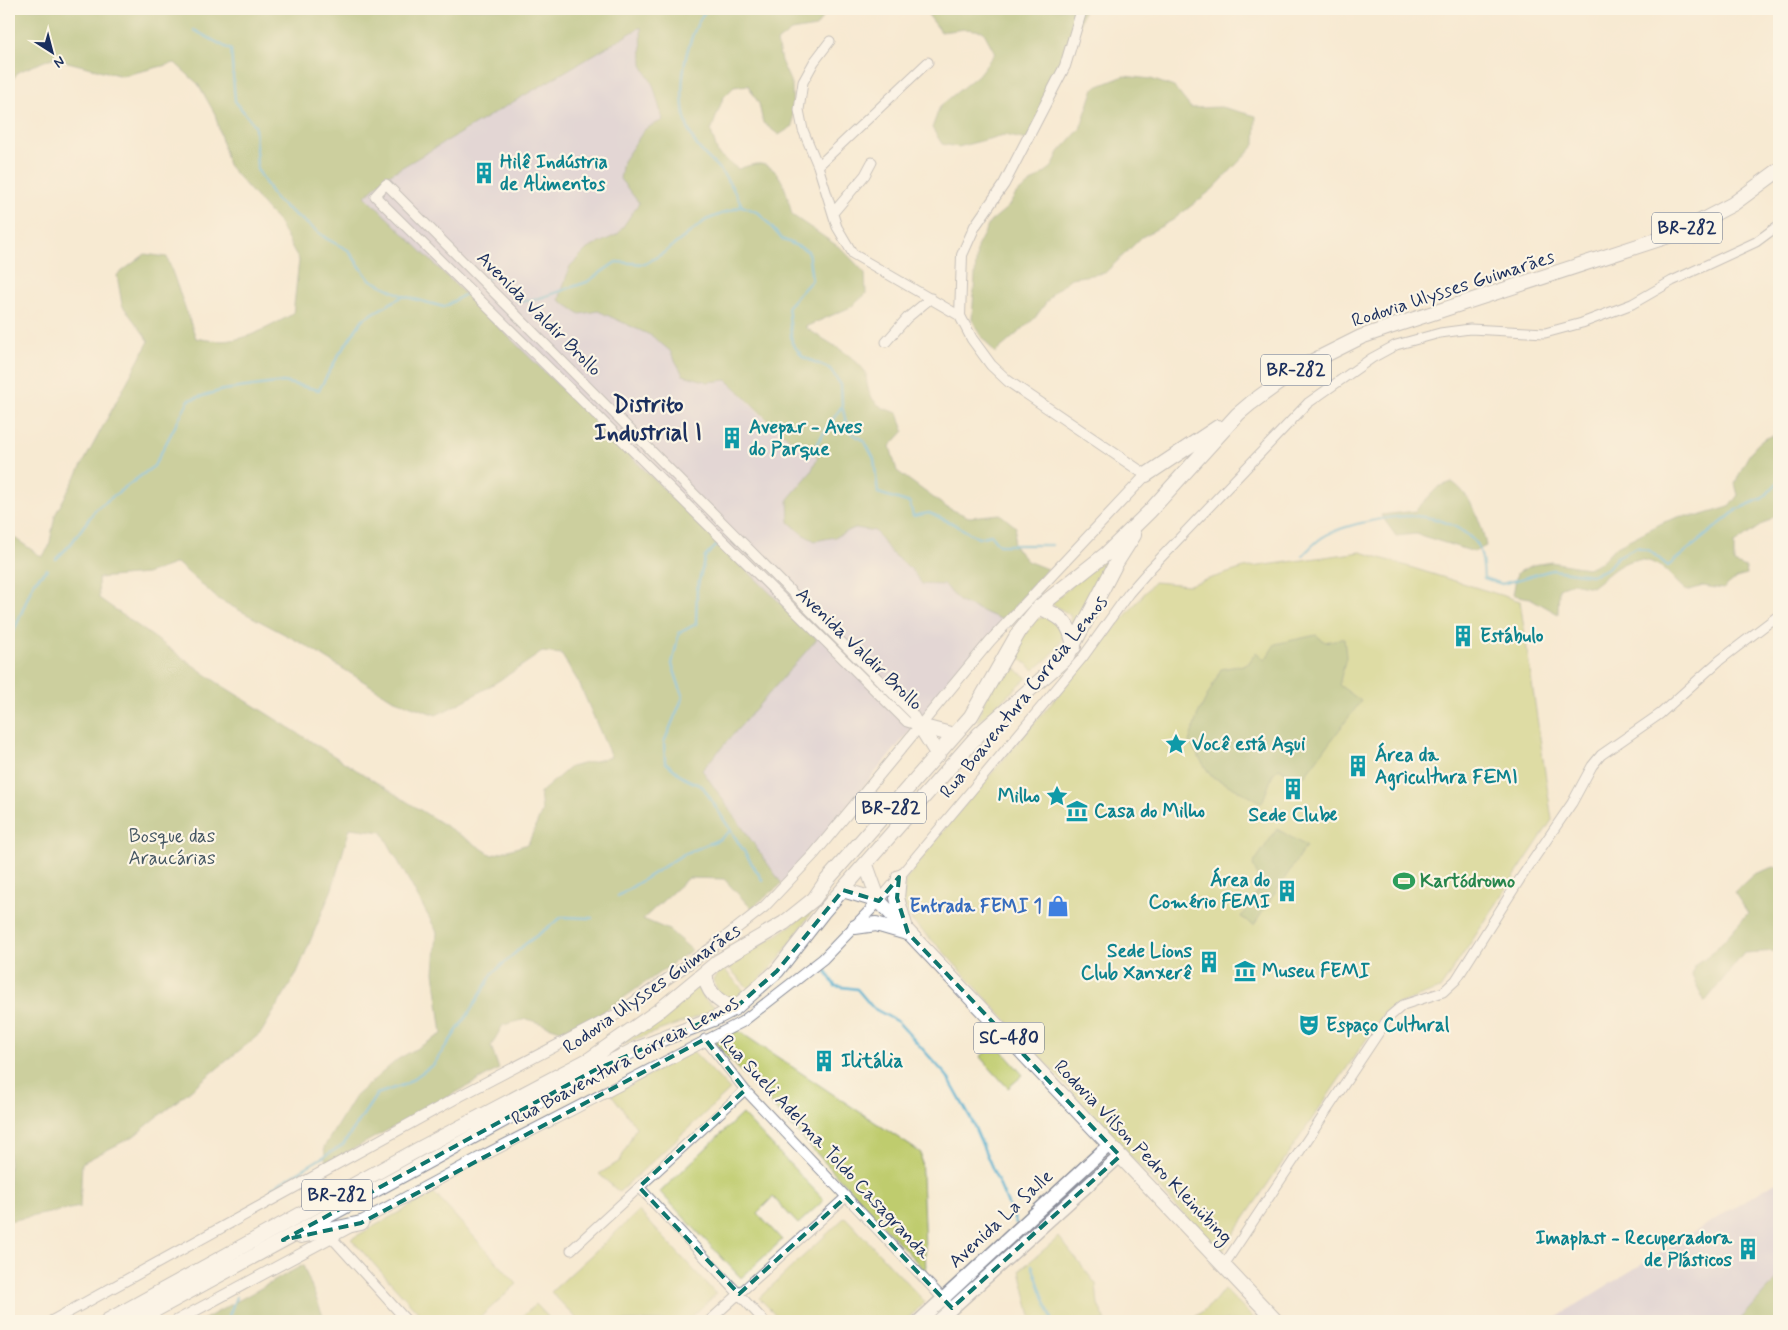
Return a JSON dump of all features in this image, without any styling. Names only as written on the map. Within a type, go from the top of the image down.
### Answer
[{"type":"main road","name":"Rodovia Ulysses Guimarães","points":[[106,1321],[421,1148],[590,1059],[660,1009],[719,961],[784,923],[814,899],[827,880],[971,716],[1020,630],[1039,607],[1106,554],[1149,512],[1238,414],[1299,368],[1361,337],[1678,233],[1733,204],[1779,170]]},
{"type":"main road","points":[[1146,476],[1238,414]]},
{"type":"main road","name":"Rodovia Ulysses Guimarães","points":[[135,1321],[595,1070],[634,1050],[716,1018],[735,1008],[777,971],[823,912],[979,734],[1002,712],[1055,670],[1074,646],[1124,549],[1149,512]]},
{"type":"main road","points":[[1039,607],[1053,614],[1066,624],[1070,630],[1074,646]]},
{"type":"main road","points":[[920,726],[954,735]]},
{"type":"main road","points":[[920,726],[938,755]]},
{"type":"main road","name":"Rodovia Vilson Pedro Kleinübing","points":[[866,865],[879,901],[1276,1321]]},
{"type":"main road","points":[[899,877],[897,898],[908,933]]},
{"type":"main road","points":[[843,890],[879,901]]},
{"type":"main road","points":[[855,927],[876,924],[908,933]]},
{"type":"main road","points":[[706,972],[705,980],[711,993],[722,1003],[735,1008]]},
{"type":"main road","name":"Avenida La Salle","points":[[919,1321],[1109,1145]]},
{"type":"main road","name":"Avenida La Salle","points":[[940,1320],[1120,1156]]},
{"type":"main road","points":[[283,1240],[361,1223]]},
{"type":"street","points":[[52,1321],[625,1008],[710,949],[764,907],[814,854],[990,641],[1146,476],[1008,381],[990,365],[972,339],[960,316],[962,254],[974,226],[1004,184],[1065,66],[1082,9]]},
{"type":"street","points":[[830,41],[814,62],[803,82],[799,110],[802,130],[818,166],[837,227],[853,254],[960,316]]},
{"type":"street","points":[[818,166],[928,62]]},
{"type":"street","points":[[833,213],[865,175],[872,162]]},
{"type":"street","name":"Avenida Valdir Brollo","points":[[386,184],[906,707],[920,726],[906,722],[375,196],[386,184]]},
{"type":"street","name":"Rua Boaventura Correia Lemos","points":[[176,1321],[705,1039],[742,1022],[823,959],[879,901],[1083,657],[1129,592],[1150,568],[1308,403],[1372,358],[1396,345],[1440,333],[1470,330],[1545,332],[1617,311],[1672,281],[1756,242],[1779,225]]},
{"type":"street","points":[[886,342],[907,318],[931,298]]},
{"type":"street","points":[[1224,1265],[1389,1017],[1403,1005],[1443,992],[1456,980],[1520,879],[1563,817],[1596,761],[1660,714],[1720,660],[1779,615]]},
{"type":"street","name":"Rua Sueli Adelma Toldo Casagranda","points":[[705,1039],[745,1090],[952,1308]]},
{"type":"street","points":[[571,1250],[745,1090]]},
{"type":"street","points":[[640,1187],[764,1321]]},
{"type":"street","points":[[709,1321],[846,1197]]},
{"type":"street","points":[[332,1238],[407,1321]]},
{"type":"highlighted area","points":[[899,877],[897,898],[908,933],[1120,1156],[952,1308],[846,1197],[739,1294],[639,1187],[745,1090],[705,1039],[361,1223],[283,1240],[595,1070],[735,1008],[777,971],[843,890],[879,901]]},
{"type":"shaded area","points":[[642,26],[642,65],[653,85],[663,120],[645,129],[620,179],[640,203],[618,234],[587,249],[580,314],[598,311],[652,336],[670,351],[683,375],[708,382],[727,380],[765,419],[797,446],[818,456],[811,472],[788,499],[802,534],[815,541],[835,537],[855,528],[875,531],[892,554],[911,569],[921,581],[944,585],[960,602],[1003,620],[782,884],[702,770],[817,639],[365,196],[386,176]]},
{"type":"shaded area","points":[[1779,1180],[1779,1277],[1739,1321],[1549,1321]]},
{"type":"green space","name":"Bosque das Araucárias","points":[[9,9],[824,9],[825,14],[816,27],[791,31],[777,42],[781,61],[792,85],[793,126],[779,135],[763,123],[759,104],[748,85],[734,87],[723,98],[711,131],[718,154],[738,169],[761,164],[775,171],[783,184],[792,215],[842,249],[865,273],[866,294],[851,307],[805,327],[858,363],[865,372],[871,396],[877,404],[898,413],[904,431],[890,446],[897,471],[946,507],[969,517],[1000,514],[1016,527],[1013,545],[1027,561],[1047,569],[1003,620],[960,602],[944,585],[922,584],[911,569],[892,554],[875,531],[855,528],[835,537],[815,541],[802,534],[789,522],[788,499],[811,472],[818,456],[804,449],[780,431],[727,380],[708,382],[683,375],[670,351],[652,336],[598,311],[580,314],[559,300],[570,266],[587,249],[618,234],[639,203],[620,179],[623,161],[645,129],[663,120],[653,85],[642,65],[641,27],[387,176],[365,196],[817,639],[702,770],[782,884],[751,908],[724,879],[688,878],[643,919],[669,930],[692,950],[572,1034],[527,1019],[503,1025],[491,1046],[499,1069],[326,1164],[324,1147],[355,1096],[398,1059],[442,1034],[434,972],[437,932],[382,832],[350,828],[332,889],[297,973],[261,1033],[134,1136],[82,1163],[80,1207],[9,1221],[9,534],[42,557],[49,547],[55,515],[149,341],[122,305],[117,275],[145,254],[167,257],[196,338],[223,341],[257,332],[293,314],[299,260],[278,222],[228,165],[215,114],[198,84],[175,63],[122,76],[52,58],[18,72],[9,85]],"holes":[[[177,563],[218,599],[303,644],[392,699],[436,715],[490,686],[542,652],[561,654],[579,683],[611,757],[570,767],[540,793],[542,811],[528,844],[492,855],[218,683],[99,598],[98,578],[146,574]]]},
{"type":"green space","points":[[927,9],[1084,9],[1071,55],[1027,140],[1004,135],[958,147],[942,144],[932,128],[940,106],[978,75],[995,53],[983,31],[966,29],[941,32],[926,12]]},
{"type":"green space","points":[[1124,76],[1151,79],[1174,87],[1191,108],[1221,107],[1256,116],[1255,145],[1213,189],[1173,220],[1142,237],[1105,273],[1071,278],[1053,293],[1035,318],[995,353],[979,333],[972,319],[977,247],[990,222],[1008,207],[1016,194],[1052,167],[1059,152],[1080,129],[1094,88]]},
{"type":"green space","points":[[1772,436],[1779,437],[1779,513],[1734,544],[1734,563],[1746,568],[1747,575],[1736,578],[1723,589],[1703,586],[1687,591],[1661,567],[1650,562],[1632,560],[1616,568],[1592,587],[1572,583],[1559,588],[1558,614],[1530,598],[1513,595],[1517,573],[1533,565],[1551,562],[1587,568],[1600,563],[1615,547],[1664,522],[1681,516],[1699,516],[1729,507],[1738,495],[1735,484],[1753,449],[1758,443]]},
{"type":"green space","points":[[1452,482],[1465,494],[1475,510],[1482,528],[1486,546],[1474,552],[1416,534],[1396,536],[1381,515],[1415,511],[1438,487]]},
{"type":"green space","points":[[1119,547],[1073,628],[1070,615],[1051,603]]},
{"type":"green space","points":[[1361,552],[1520,601],[1552,820],[1440,989],[1398,1004],[1385,1012],[1220,1254],[940,948],[912,921],[903,902],[905,881],[948,825],[1154,582],[1189,585],[1244,568]]},
{"type":"green space","points":[[1045,617],[1059,625],[1062,631],[1062,638],[1056,650],[1034,670],[1012,652],[1037,619]]},
{"type":"green space","points":[[1316,635],[1325,642],[1344,638],[1346,657],[1339,685],[1361,701],[1305,775],[1293,777],[1279,768],[1273,774],[1262,803],[1211,776],[1189,742],[1198,714],[1221,669],[1248,664],[1256,652],[1265,660],[1275,644]]},
{"type":"green space","points":[[1005,661],[1027,678],[977,723],[983,704]]},
{"type":"green space","points":[[1277,829],[1306,846],[1254,925],[1241,917],[1261,886],[1253,864]]},
{"type":"green space","points":[[1774,867],[1779,868],[1779,951],[1744,953],[1705,1002],[1692,976],[1694,966],[1714,951],[1748,913],[1734,892],[1754,874]]},
{"type":"green space","points":[[818,903],[779,959],[750,990],[726,965],[785,929]]},
{"type":"green space","points":[[722,967],[746,993],[730,1000],[720,996],[713,980]]},
{"type":"green space","points":[[697,984],[706,1001],[719,1009],[622,1044],[661,1017]]},
{"type":"green space","points":[[737,1030],[921,1153],[926,1272],[712,1040]]},
{"type":"green space","points":[[995,1043],[1023,1075],[1008,1088],[980,1057]]},
{"type":"green space","points":[[693,1051],[730,1090],[619,1192],[599,1174],[620,1161],[636,1127],[612,1095]]},
{"type":"green space","points":[[742,1114],[824,1200],[798,1224],[773,1197],[757,1213],[782,1240],[741,1278],[660,1192]]},
{"type":"green space","points":[[434,1193],[517,1284],[476,1321],[426,1321],[351,1239]]},
{"type":"green space","points":[[639,1211],[716,1294],[687,1321],[579,1321],[551,1292]]},
{"type":"green space","points":[[845,1217],[925,1302],[905,1321],[782,1321],[759,1298]]},
{"type":"green space","points":[[1059,1237],[1096,1284],[1098,1305],[1106,1321],[1032,1321],[1020,1270]]},
{"type":"green space","points":[[303,1265],[322,1313],[328,1321],[201,1321]]},
{"type":"green space","points":[[1779,1277],[1779,1321],[1739,1321]]},
{"type":"green space","points":[[1224,1289],[1256,1321],[1190,1321],[1213,1303]]},
{"type":"green space","points":[[536,1304],[552,1321],[517,1321]]},
{"type":"waterway","points":[[707,9],[698,22],[686,55],[682,92],[688,126],[694,141],[723,174],[742,206],[759,213],[782,239],[808,251],[812,280],[788,306],[792,343],[803,357],[830,369],[841,385],[842,406],[848,430],[865,442],[874,459],[878,493],[910,503],[913,516],[929,513],[952,523],[978,538],[991,535],[999,545],[1052,545]]},
{"type":"waterway","points":[[194,30],[231,50],[235,101],[255,126],[257,169],[276,200],[327,239],[348,250],[369,279],[403,296]]},
{"type":"waterway","points":[[487,279],[493,276],[519,302],[540,298],[587,282],[616,262],[645,264],[665,252],[706,220],[742,206]]},
{"type":"waterway","points":[[56,559],[70,545],[96,509],[154,466],[189,400],[223,390],[283,382],[319,390],[338,356],[363,319],[403,296],[444,307],[467,293]]},
{"type":"waterway","points":[[813,449],[842,406]]},
{"type":"waterway","points":[[1303,555],[1320,539],[1332,532],[1387,518],[1414,516],[1438,520],[1467,534],[1479,548],[1484,578],[1502,584],[1552,570],[1591,575],[1607,569],[1617,557],[1637,547],[1650,551],[1668,566],[1738,509],[1763,498],[1779,481]]},
{"type":"waterway","points":[[719,543],[705,557],[697,589],[696,624],[679,633],[672,664],[683,697],[664,742],[665,762],[684,778],[703,787],[763,881]]},
{"type":"waterway","points":[[9,636],[14,631],[34,582],[47,569]]},
{"type":"waterway","points":[[618,896],[682,855],[720,839],[730,831]]},
{"type":"waterway","points":[[271,1192],[273,1187],[343,1145],[377,1094],[406,1084],[434,1064],[469,1013],[493,973],[524,945],[562,917],[592,918]]},
{"type":"waterway","points":[[823,966],[835,986],[857,989],[873,1008],[898,1022],[947,1076],[971,1119],[1016,1223]]},
{"type":"waterway","points":[[1032,1265],[1052,1321]]},
{"type":"waterway","points":[[227,1321],[236,1297]]},
{"type":"place","name":"Hilê Indústria de Alimentos","points":[[484,173]]},
{"type":"place","name":"Avepar - Aves do Parque","points":[[732,438]]},
{"type":"place","name":"Estábulo","points":[[1463,636]]},
{"type":"place","name":"Você está Aqui","points":[[1176,744]]},
{"type":"place","name":"Área da Agricultura FEMI","points":[[1358,766]]},
{"type":"place","name":"Sede Clube","points":[[1293,789]]},
{"type":"place","name":"Milho","points":[[1057,796]]},
{"type":"place","name":"Casa do Milho","points":[[1077,811]]},
{"type":"place","name":"Kartódromo","points":[[1404,881]]},
{"type":"place","name":"Área do Comério FEMI","points":[[1287,891]]},
{"type":"place","name":"Entrada FEMI 1","points":[[1058,906]]},
{"type":"place","name":"Sede Lions Club Xanxerê","points":[[1209,962]]},
{"type":"place","name":"Museu FEMI","points":[[1245,971]]},
{"type":"place","name":"Espaço Cultural","points":[[1309,1025]]},
{"type":"place","name":"Ilitália","points":[[824,1061]]},
{"type":"place","name":"Imaplast - Recuperadora de Plásticos","points":[[1748,1249]]},
{"type":"district","name":"Distrito Industrial I","points":[[648,419]]}]
